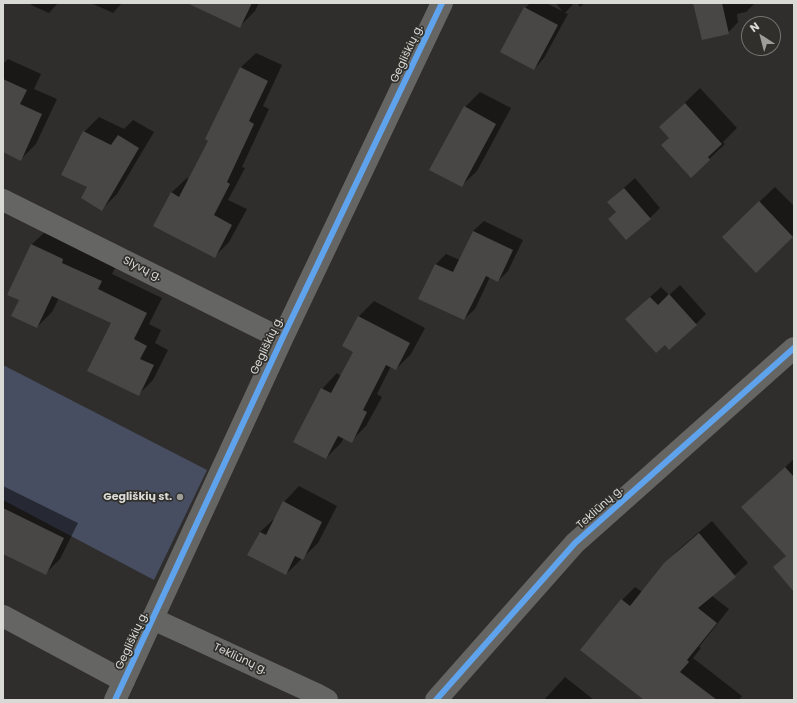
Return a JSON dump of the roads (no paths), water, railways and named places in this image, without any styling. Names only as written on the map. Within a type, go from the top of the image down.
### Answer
[{"type":"street","name":"Gegliškių g.","points":[[120,691],[282,338],[442,3]]},
{"type":"street","name":"Slyvų g.","points":[[3,200],[282,338]]},
{"type":"street","name":"Tekliūnų g.","points":[[436,700],[575,543],[794,348]]},
{"type":"street","points":[[3,616],[120,691]]},
{"type":"street","name":"Tekliūnų g.","points":[[153,619],[327,700]]},
{"type":"place","name":"Gegliškių st.","points":[[180,497]]}]
